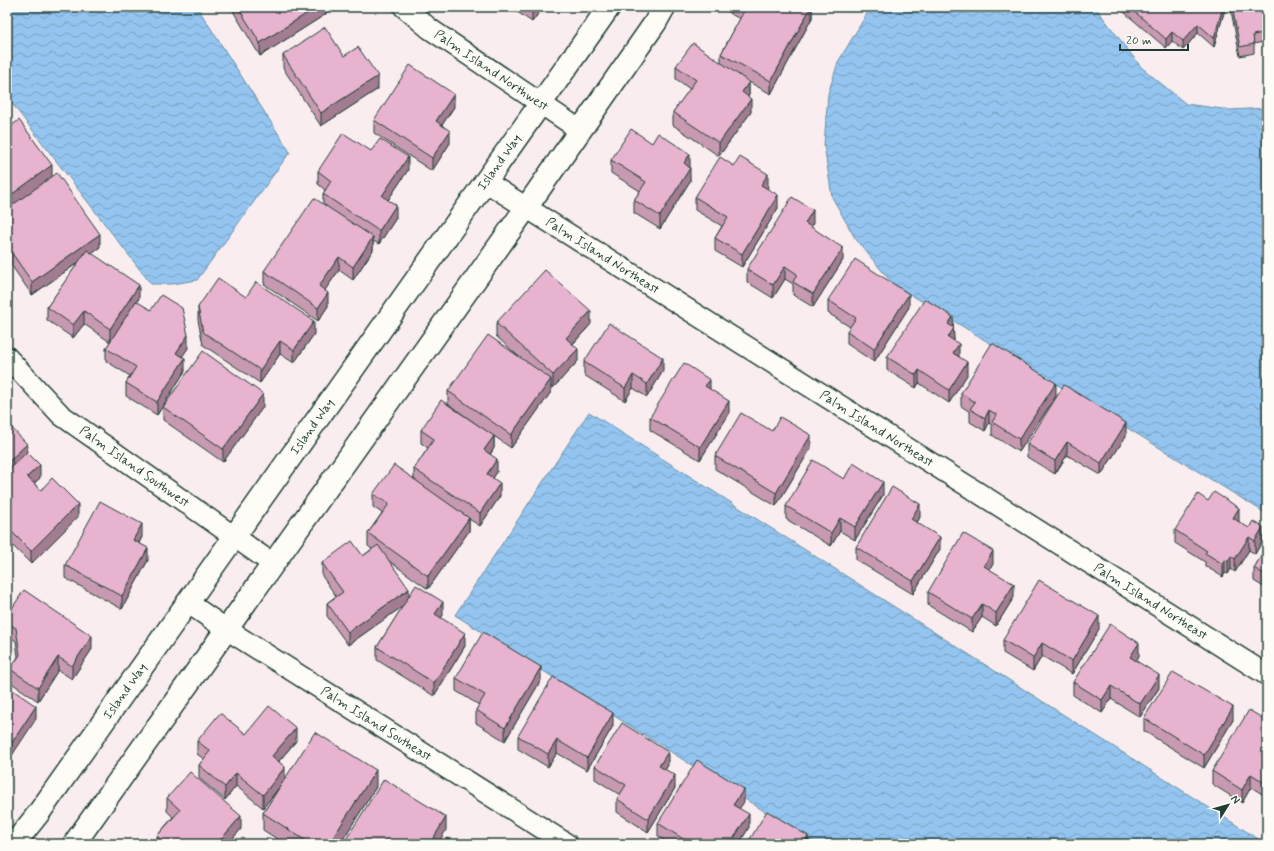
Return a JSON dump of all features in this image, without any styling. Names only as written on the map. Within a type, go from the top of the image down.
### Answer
[{"type":"street","name":"Palm Island Northwest","points":[[404,7],[430,29],[580,130]]},
{"type":"street","name":"Island Way","points":[[14,844],[38,814],[609,7]]},
{"type":"street","points":[[74,844],[526,208],[655,23],[664,7]]},
{"type":"street","name":"Palm Island Northeast","points":[[486,182],[1267,675]]},
{"type":"street","name":"Palm Island Southwest","points":[[7,357],[61,415],[273,564]]},
{"type":"street","name":"Palm Island Southeast","points":[[187,602],[226,629],[567,844]]},
{"type":"water","points":[[7,7],[197,7],[290,152],[197,280],[172,284],[151,284],[7,97]]},
{"type":"water","points":[[871,7],[1095,7],[1141,67],[1186,104],[1230,110],[1267,108],[1267,514],[892,283],[855,238],[832,197],[824,145],[828,94],[838,62]]},
{"type":"water","points":[[589,412],[1266,844],[816,844],[455,615]]},
{"type":"building","points":[[238,7],[317,7],[260,43]]},
{"type":"building","points":[[742,7],[811,7],[771,81],[721,54],[745,9]]},
{"type":"building","points":[[1129,7],[1223,7],[1214,38],[1198,24],[1183,41],[1172,32],[1166,39]]},
{"type":"building","points":[[1232,7],[1267,7],[1267,45],[1263,33],[1253,35],[1254,44],[1240,47]]},
{"type":"building","points":[[325,27],[344,56],[358,47],[378,76],[321,113],[283,55]]},
{"type":"building","points":[[693,43],[749,82],[742,92],[751,99],[719,143],[673,112],[696,80],[676,66]]},
{"type":"building","points":[[410,65],[454,94],[436,121],[450,131],[432,158],[374,120]]},
{"type":"building","points":[[19,120],[52,165],[7,198],[7,129]]},
{"type":"building","points":[[631,129],[652,143],[658,133],[690,154],[684,163],[690,168],[660,216],[634,200],[646,182],[611,160]]},
{"type":"building","points":[[343,133],[371,151],[380,139],[408,157],[382,196],[396,205],[379,231],[323,194],[331,181],[318,171]]},
{"type":"building","points":[[720,157],[734,166],[740,157],[768,174],[761,185],[778,195],[742,254],[715,238],[728,217],[695,197]]},
{"type":"building","points":[[57,173],[100,234],[32,282],[7,246],[7,209]]},
{"type":"building","points":[[792,197],[813,210],[805,223],[843,248],[813,294],[793,282],[797,274],[785,266],[773,285],[747,269]]},
{"type":"building","points":[[314,198],[373,237],[353,267],[339,257],[319,286],[328,293],[318,308],[264,271]]},
{"type":"building","points":[[87,250],[139,285],[110,329],[84,311],[73,325],[47,307]]},
{"type":"building","points":[[855,259],[909,294],[874,349],[847,331],[856,318],[828,300]]},
{"type":"building","points":[[545,270],[591,311],[566,338],[578,349],[553,375],[496,323]]},
{"type":"building","points":[[218,278],[246,297],[256,282],[314,321],[294,350],[280,341],[260,370],[203,332],[198,307]]},
{"type":"building","points":[[161,295],[182,308],[188,335],[176,353],[185,358],[157,402],[126,383],[136,367],[106,348],[136,301],[151,310]]},
{"type":"building","points":[[925,299],[953,317],[948,324],[954,328],[948,337],[959,344],[953,353],[967,362],[949,390],[919,370],[916,375],[887,357]]},
{"type":"building","points":[[609,323],[663,358],[647,384],[633,375],[625,388],[584,362]]},
{"type":"building","points":[[488,335],[551,379],[511,435],[448,391]]},
{"type":"building","points":[[992,343],[1056,383],[1019,439],[992,422],[997,415],[989,410],[985,418],[970,409],[975,402],[961,393]]},
{"type":"building","points":[[203,351],[263,394],[223,449],[163,407]]},
{"type":"building","points":[[684,363],[710,380],[705,386],[729,401],[700,447],[650,417]]},
{"type":"building","points":[[1064,385],[1126,423],[1101,463],[1067,442],[1055,461],[1027,444]]},
{"type":"building","points":[[441,400],[494,436],[484,450],[497,459],[487,474],[500,483],[480,513],[414,469],[434,439],[421,430]]},
{"type":"building","points":[[741,413],[772,431],[780,417],[811,435],[776,493],[715,456]]},
{"type":"building","points":[[7,423],[27,444],[7,463]]},
{"type":"building","points":[[27,452],[40,465],[27,477],[41,490],[52,478],[78,504],[31,551],[7,527],[7,471]]},
{"type":"building","points":[[813,460],[844,479],[853,463],[883,482],[855,527],[840,518],[831,533],[786,506]]},
{"type":"building","points":[[394,465],[469,518],[428,576],[368,533],[389,504],[373,494]]},
{"type":"building","points":[[892,487],[920,504],[911,519],[940,537],[913,581],[856,547]]},
{"type":"building","points":[[1214,492],[1239,508],[1233,518],[1249,528],[1253,521],[1263,527],[1255,541],[1249,537],[1235,559],[1231,556],[1228,561],[1225,560],[1223,564],[1205,553],[1207,551],[1175,530],[1198,494],[1208,501]]},
{"type":"building","points":[[100,501],[142,524],[133,540],[148,548],[122,596],[65,565]]},
{"type":"building","points":[[963,533],[993,551],[984,566],[1014,584],[996,613],[982,604],[972,619],[928,592]]},
{"type":"building","points":[[352,541],[363,556],[378,545],[409,589],[348,632],[327,603],[343,592],[322,563]]},
{"type":"building","points":[[1267,546],[1267,576],[1254,568]]},
{"type":"building","points":[[1039,580],[1099,616],[1072,661],[1042,643],[1033,658],[1003,640]]},
{"type":"building","points":[[416,585],[443,602],[435,614],[465,633],[434,683],[377,647]]},
{"type":"building","points":[[24,590],[92,636],[72,666],[58,657],[38,688],[10,669],[20,655],[16,628],[7,623],[7,616]]},
{"type":"building","points":[[1110,624],[1139,643],[1130,657],[1159,675],[1140,704],[1111,686],[1102,700],[1073,682]]},
{"type":"building","points":[[483,632],[541,667],[505,728],[476,710],[485,695],[456,678]]},
{"type":"building","points":[[1173,672],[1233,707],[1204,755],[1144,718]]},
{"type":"building","points":[[553,677],[613,713],[587,758],[557,740],[548,754],[518,736]]},
{"type":"building","points":[[7,686],[36,706],[7,750]]},
{"type":"building","points":[[269,706],[296,728],[272,756],[285,767],[263,795],[236,773],[225,787],[199,765],[210,751],[197,741],[220,713],[246,734]]},
{"type":"building","points":[[1249,710],[1267,721],[1267,784],[1251,774],[1242,790],[1212,771]]},
{"type":"building","points":[[622,723],[668,752],[659,766],[675,775],[648,819],[617,799],[626,785],[595,766]]},
{"type":"building","points":[[315,732],[376,770],[329,844],[311,844],[263,813]]},
{"type":"building","points":[[697,760],[744,789],[733,805],[749,814],[730,844],[691,844],[658,823]]},
{"type":"building","points":[[190,772],[241,816],[217,844],[166,844],[157,836],[180,810],[167,798]]},
{"type":"building","points":[[384,779],[446,817],[430,844],[393,844],[388,841],[387,844],[343,844]]},
{"type":"building","points":[[767,811],[808,836],[803,844],[747,844]]},
{"type":"building","points":[[447,838],[457,844],[443,844]]},
{"type":"building","points":[[487,841],[492,844],[485,844]]}]
